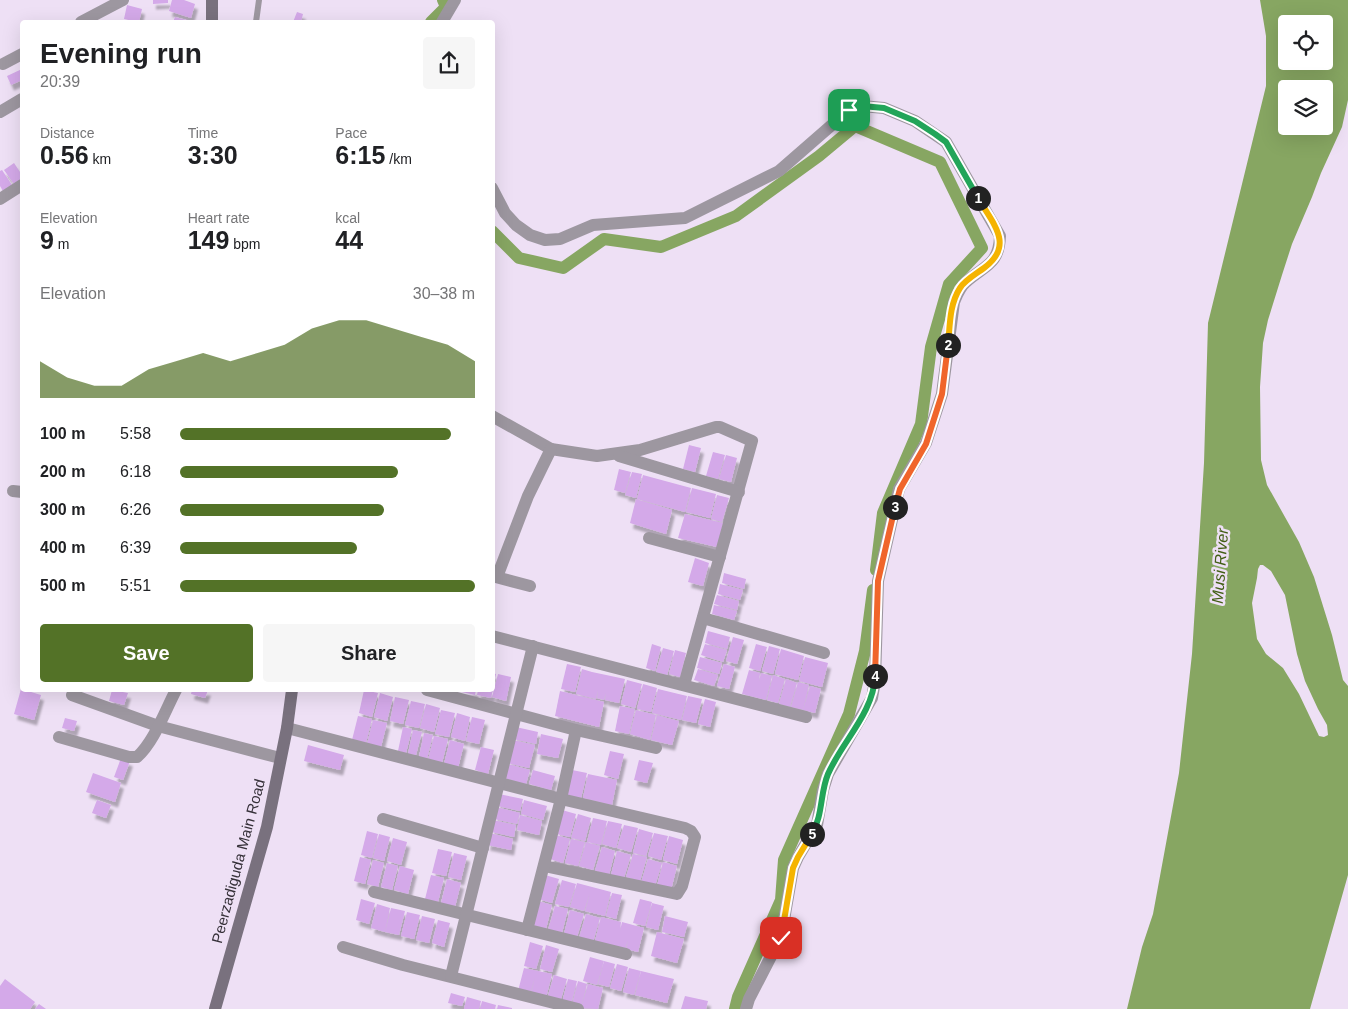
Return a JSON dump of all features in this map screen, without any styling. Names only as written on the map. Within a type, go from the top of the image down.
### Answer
[{"type":"street","points":[[85,20],[123,0]]},
{"type":"street","points":[[212,0],[212,20]]},
{"type":"street","points":[[443,20],[455,0]]},
{"type":"street","points":[[3,64],[20,55]]},
{"type":"street","points":[[0,112],[20,100]]},
{"type":"street","points":[[495,193],[506,213],[516,225],[530,235],[545,240],[560,239],[593,224],[685,218],[779,171],[849,110],[862,106],[884,108],[915,121],[946,142],[1000,236],[1000,248],[996,256],[991,263],[965,282],[954,302],[942,394],[926,444],[900,489],[878,581],[875,681],[872,698],[828,774],[823,790],[817,825],[793,868],[781,938],[749,999],[746,1009]]},
{"type":"street","points":[[0,199],[20,186]]},
{"type":"street","points":[[495,418],[551,449],[597,456],[640,450],[711,428],[720,427],[752,440],[684,685]]},
{"type":"street","points":[[530,586],[495,576],[528,496],[551,449]]},
{"type":"street","points":[[614,454],[739,492]]},
{"type":"street","points":[[649,538],[720,557]]},
{"type":"street","points":[[703,618],[824,653]]},
{"type":"street","points":[[495,637],[806,717]]},
{"type":"street","points":[[451,976],[533,646]]},
{"type":"street","points":[[59,737],[129,757],[137,757],[142,753],[158,726],[175,692]]},
{"type":"street","name":"Peerzadiguda Main Road","points":[[215,1009],[266,827],[287,728],[292,692]]},
{"type":"street","points":[[434,692],[576,730],[656,748]]},
{"type":"street","points":[[72,695],[158,726],[280,758]]},
{"type":"street","points":[[287,728],[561,799],[684,828],[691,831],[695,837],[682,886],[677,894],[544,866]]},
{"type":"street","points":[[527,930],[561,799],[576,730]]},
{"type":"street","points":[[383,819],[483,848]]},
{"type":"street","points":[[374,892],[626,954]]},
{"type":"street","points":[[343,947],[403,965],[451,976],[541,1004],[578,1009]]},
{"type":"lane","points":[[256,20],[259,0]]},
{"type":"water","name":"Musi River","points":[[1260,0],[1348,0],[1348,100],[1342,127],[1292,244],[1282,275],[1263,343],[1260,387],[1261,460],[1267,485],[1299,542],[1314,577],[1332,635],[1343,680],[1348,686],[1348,875],[1310,1009],[1127,1009],[1142,947],[1153,914],[1179,773],[1192,654],[1204,463],[1208,323],[1266,86],[1266,36]],"holes":[[[1260,565],[1271,571],[1285,595],[1297,654],[1305,681],[1327,725],[1328,735],[1324,737],[1319,736],[1299,694],[1283,668],[1266,654],[1257,639],[1252,603]]]},
{"type":"building","points":[[153,0],[168,0],[168,3],[153,4]]},
{"type":"building","points":[[172,0],[184,0],[195,4],[191,18],[169,11]]},
{"type":"building","points":[[127,5],[142,9],[139,20],[124,19]]},
{"type":"building","points":[[297,12],[303,14],[302,20],[294,20]]},
{"type":"building","points":[[175,17],[186,20],[174,20]]},
{"type":"building","points":[[20,70],[20,81],[11,85],[7,76]]},
{"type":"building","points":[[14,163],[20,172],[20,180],[14,184],[4,170]]},
{"type":"building","points":[[2,170],[12,185],[3,191],[0,186],[0,171]]},
{"type":"building","points":[[689,445],[701,448],[695,472],[683,469]]},
{"type":"building","points":[[713,452],[725,455],[718,479],[706,476]]},
{"type":"building","points":[[726,455],[737,458],[731,482],[719,479]]},
{"type":"building","points":[[619,469],[631,472],[625,493],[614,490]]},
{"type":"building","points":[[632,472],[642,474],[636,498],[625,495]]},
{"type":"building","points":[[643,475],[691,488],[685,512],[637,499]]},
{"type":"building","points":[[692,488],[716,494],[710,518],[686,512]]},
{"type":"building","points":[[717,495],[729,498],[722,522],[711,519]]},
{"type":"building","points":[[636,499],[672,510],[666,534],[630,523]]},
{"type":"building","points":[[685,514],[723,523],[717,547],[678,538]]},
{"type":"building","points":[[695,558],[709,563],[703,586],[688,582]]},
{"type":"building","points":[[724,573],[746,579],[744,589],[722,583]]},
{"type":"building","points":[[720,584],[743,590],[740,600],[718,594]]},
{"type":"building","points":[[717,595],[739,601],[737,610],[714,604]]},
{"type":"building","points":[[714,605],[737,611],[734,620],[712,614]]},
{"type":"building","points":[[708,631],[730,637],[727,649],[705,643]]},
{"type":"building","points":[[733,637],[744,640],[737,664],[726,661]]},
{"type":"building","points":[[652,644],[661,647],[655,671],[646,668]]},
{"type":"building","points":[[705,644],[727,650],[723,662],[701,655]]},
{"type":"building","points":[[756,644],[767,647],[760,671],[749,668]]},
{"type":"building","points":[[769,646],[780,649],[773,674],[762,671]]},
{"type":"building","points":[[663,648],[674,651],[667,675],[656,672]]},
{"type":"building","points":[[781,649],[804,656],[798,680],[775,674]]},
{"type":"building","points":[[675,650],[686,653],[680,677],[669,674]]},
{"type":"building","points":[[700,657],[722,663],[719,674],[697,668]]},
{"type":"building","points":[[805,657],[828,663],[822,687],[799,681]]},
{"type":"building","points":[[567,664],[581,667],[575,692],[561,689]]},
{"type":"building","points":[[724,664],[735,667],[729,689],[717,686]]},
{"type":"building","points":[[582,669],[625,679],[619,703],[605,700],[606,693],[604,700],[597,698],[598,690],[596,699],[576,694]]},
{"type":"building","points":[[698,669],[718,675],[714,686],[694,680]]},
{"type":"building","points":[[749,670],[760,673],[759,681],[761,673],[772,676],[766,700],[742,694]]},
{"type":"building","points":[[498,674],[511,677],[506,701],[492,697],[495,692]]},
{"type":"building","points":[[773,675],[785,679],[778,703],[767,700]]},
{"type":"building","points":[[786,679],[797,683],[790,707],[779,704]]},
{"type":"building","points":[[627,680],[642,684],[635,708],[621,704]]},
{"type":"building","points":[[798,682],[809,685],[803,710],[791,707]]},
{"type":"building","points":[[643,684],[657,688],[651,712],[637,709]]},
{"type":"building","points":[[810,686],[821,689],[815,713],[803,710]]},
{"type":"building","points":[[658,689],[687,696],[681,720],[652,713]]},
{"type":"building","points":[[560,691],[604,702],[599,727],[555,716]]},
{"type":"building","points":[[20,692],[31,692],[41,695],[34,720],[14,714]]},
{"type":"building","points":[[111,692],[128,693],[124,705],[109,701]]},
{"type":"building","points":[[192,692],[207,692],[205,698],[191,694]]},
{"type":"building","points":[[364,692],[378,693],[372,717],[359,713]]},
{"type":"building","points":[[462,692],[476,692],[475,695]]},
{"type":"building","points":[[478,692],[492,692],[491,698],[477,695]]},
{"type":"building","points":[[380,693],[393,697],[387,721],[374,717]]},
{"type":"building","points":[[688,696],[702,699],[696,723],[682,720]]},
{"type":"building","points":[[395,697],[409,700],[403,724],[390,721]]},
{"type":"building","points":[[705,699],[716,702],[710,727],[698,724]]},
{"type":"building","points":[[411,701],[425,704],[419,728],[405,725]]},
{"type":"building","points":[[426,704],[440,708],[434,732],[420,728]]},
{"type":"building","points":[[620,706],[635,709],[629,734],[615,731]]},
{"type":"building","points":[[441,710],[455,713],[449,737],[435,734]]},
{"type":"building","points":[[636,710],[656,715],[650,740],[630,734]]},
{"type":"building","points":[[457,713],[470,717],[465,741],[451,737]]},
{"type":"building","points":[[657,715],[679,721],[672,745],[651,740]]},
{"type":"building","points":[[358,716],[372,719],[366,743],[352,740]]},
{"type":"building","points":[[472,717],[485,720],[479,744],[466,741]]},
{"type":"building","points":[[65,718],[77,721],[74,731],[62,728]]},
{"type":"building","points":[[373,720],[387,723],[381,747],[367,744]]},
{"type":"building","points":[[403,727],[412,729],[406,753],[398,751]]},
{"type":"building","points":[[516,727],[538,732],[536,744],[513,739]]},
{"type":"building","points":[[413,730],[422,732],[416,755],[408,754]]},
{"type":"building","points":[[424,733],[433,735],[427,759],[419,757]]},
{"type":"building","points":[[541,734],[563,739],[558,758],[537,754]]},
{"type":"building","points":[[434,736],[448,739],[442,763],[428,760]]},
{"type":"building","points":[[450,740],[464,744],[458,768],[444,764]]},
{"type":"building","points":[[513,740],[535,745],[529,768],[507,763]]},
{"type":"building","points":[[308,745],[344,755],[340,770],[304,761]]},
{"type":"building","points":[[481,747],[494,750],[488,774],[475,770]]},
{"type":"building","points":[[610,751],[624,754],[618,779],[604,775]]},
{"type":"building","points":[[121,758],[130,761],[123,780],[114,777]]},
{"type":"building","points":[[639,760],[653,763],[647,783],[634,780]]},
{"type":"building","points":[[508,764],[530,770],[526,784],[504,778]]},
{"type":"building","points":[[533,770],[555,776],[551,790],[529,784]]},
{"type":"building","points":[[572,770],[587,773],[581,798],[567,795]]},
{"type":"building","points":[[93,773],[121,783],[115,802],[86,792]]},
{"type":"building","points":[[588,774],[617,780],[612,805],[583,798]]},
{"type":"building","points":[[499,794],[523,799],[520,811],[497,806]]},
{"type":"building","points":[[97,800],[111,805],[106,818],[92,813]]},
{"type":"building","points":[[524,800],[547,806],[543,820],[521,814]]},
{"type":"building","points":[[496,807],[520,813],[517,824],[494,819]]},
{"type":"building","points":[[562,810],[576,814],[570,837],[556,834]]},
{"type":"building","points":[[578,814],[591,818],[585,841],[571,838]]},
{"type":"building","points":[[520,815],[542,821],[539,835],[517,830]]},
{"type":"building","points":[[593,818],[607,821],[601,845],[587,842]]},
{"type":"building","points":[[493,820],[516,825],[514,837],[491,832]]},
{"type":"building","points":[[608,821],[622,824],[616,848],[602,844]]},
{"type":"building","points":[[624,825],[638,828],[631,852],[617,848]]},
{"type":"building","points":[[639,829],[653,833],[646,856],[633,853]]},
{"type":"building","points":[[367,831],[378,834],[372,858],[361,855]]},
{"type":"building","points":[[490,833],[513,839],[511,850],[487,845]]},
{"type":"building","points":[[654,833],[668,836],[661,860],[648,856]]},
{"type":"building","points":[[379,834],[390,837],[384,861],[373,858]]},
{"type":"building","points":[[556,835],[570,839],[563,863],[550,859]]},
{"type":"building","points":[[669,836],[683,840],[677,864],[663,860]]},
{"type":"building","points":[[393,838],[407,842],[401,865],[387,861]]},
{"type":"building","points":[[571,839],[585,842],[578,866],[565,863]]},
{"type":"building","points":[[586,842],[600,846],[593,870],[579,866]]},
{"type":"building","points":[[602,847],[615,851],[609,875],[595,871]]},
{"type":"building","points":[[438,849],[452,852],[446,876],[432,873]]},
{"type":"building","points":[[617,851],[631,855],[624,878],[611,875]]},
{"type":"building","points":[[454,853],[467,856],[461,880],[448,877]]},
{"type":"building","points":[[633,854],[647,857],[640,881],[626,877]]},
{"type":"building","points":[[360,857],[371,860],[365,884],[354,881]]},
{"type":"building","points":[[648,859],[662,863],[655,886],[641,883]]},
{"type":"building","points":[[373,860],[384,863],[378,887],[367,884]]},
{"type":"building","points":[[663,862],[677,866],[671,890],[657,886]]},
{"type":"building","points":[[387,863],[398,866],[392,890],[381,887]]},
{"type":"building","points":[[400,866],[414,870],[408,894],[394,890]]},
{"type":"building","points":[[431,875],[444,878],[438,902],[425,899]]},
{"type":"building","points":[[545,875],[559,879],[552,903],[538,899]]},
{"type":"building","points":[[447,879],[461,883],[455,907],[441,903]]},
{"type":"building","points":[[562,880],[576,884],[569,907],[555,904]]},
{"type":"building","points":[[577,883],[611,892],[605,916],[585,911],[590,893],[584,911],[570,907]]},
{"type":"building","points":[[612,893],[622,895],[616,919],[606,916]]},
{"type":"building","points":[[361,899],[375,903],[369,924],[356,920]]},
{"type":"building","points":[[640,899],[652,902],[645,926],[633,923]]},
{"type":"building","points":[[538,901],[552,905],[546,929],[532,925]]},
{"type":"building","points":[[652,903],[664,906],[658,930],[646,927]]},
{"type":"building","points":[[377,904],[390,908],[385,932],[371,928]]},
{"type":"building","points":[[555,906],[568,909],[562,933],[548,930]]},
{"type":"building","points":[[391,908],[405,911],[399,935],[385,932]]},
{"type":"building","points":[[570,910],[584,914],[577,937],[564,934]]},
{"type":"building","points":[[407,912],[420,915],[414,939],[401,936]]},
{"type":"building","points":[[586,914],[600,918],[593,942],[579,938]]},
{"type":"building","points":[[422,916],[435,919],[429,943],[416,940]]},
{"type":"building","points":[[665,916],[688,922],[684,937],[662,932]]},
{"type":"building","points":[[601,917],[621,922],[620,931],[622,922],[644,928],[638,952],[626,949],[628,940],[625,949],[595,941]]},
{"type":"building","points":[[438,920],[450,923],[444,947],[432,943]]},
{"type":"building","points":[[657,932],[684,939],[677,963],[651,956]]},
{"type":"building","points":[[530,942],[543,946],[536,969],[524,966]]},
{"type":"building","points":[[546,945],[559,949],[552,972],[540,969]]},
{"type":"building","points":[[590,957],[604,961],[597,985],[583,981]]},
{"type":"building","points":[[604,961],[615,964],[609,987],[598,984]]},
{"type":"building","points":[[617,964],[628,967],[621,991],[610,988]]},
{"type":"building","points":[[524,968],[552,974],[546,998],[531,994],[535,977],[530,995],[518,991]]},
{"type":"building","points":[[629,968],[641,971],[634,995],[623,992]]},
{"type":"building","points":[[641,971],[674,979],[667,1003],[635,995]]},
{"type":"building","points":[[554,975],[567,979],[560,1002],[547,999]]},
{"type":"building","points":[[5,979],[35,1002],[30,1009],[0,1009],[0,986]]},
{"type":"building","points":[[568,979],[577,981],[571,1005],[562,1003]]},
{"type":"building","points":[[578,981],[587,984],[581,1008],[572,1005]]},
{"type":"building","points":[[588,984],[603,988],[598,1009],[581,1008]]},
{"type":"building","points":[[451,993],[465,997],[462,1006],[448,1003]]},
{"type":"building","points":[[685,996],[708,1001],[706,1009],[681,1009]]},
{"type":"building","points":[[467,997],[481,1001],[479,1009],[464,1009]]},
{"type":"building","points":[[482,1001],[496,1005],[495,1009],[480,1009]]},
{"type":"building","points":[[39,1004],[46,1009],[35,1009]]},
{"type":"building","points":[[498,1005],[512,1008],[512,1009],[497,1009]]},
{"type":"waterway","points":[[433,20],[446,7],[443,0]]},
{"type":"waterway","points":[[495,234],[519,258],[563,268],[604,239],[661,247],[736,216],[819,156],[855,126],[940,162],[982,248],[949,284],[931,347],[921,424],[883,513],[876,570]]},
{"type":"waterway","points":[[735,1009],[738,997],[781,900],[784,860],[849,714],[865,651],[873,590]]},
{"type":"route","points":[[781,938],[793,868],[817,825],[823,790],[828,774],[872,698],[875,681],[878,581],[900,489],[926,444],[942,394],[950,320],[954,302],[965,282],[991,263],[1000,248],[1000,236],[946,142],[915,121],[884,108],[862,106],[849,110]]}]
